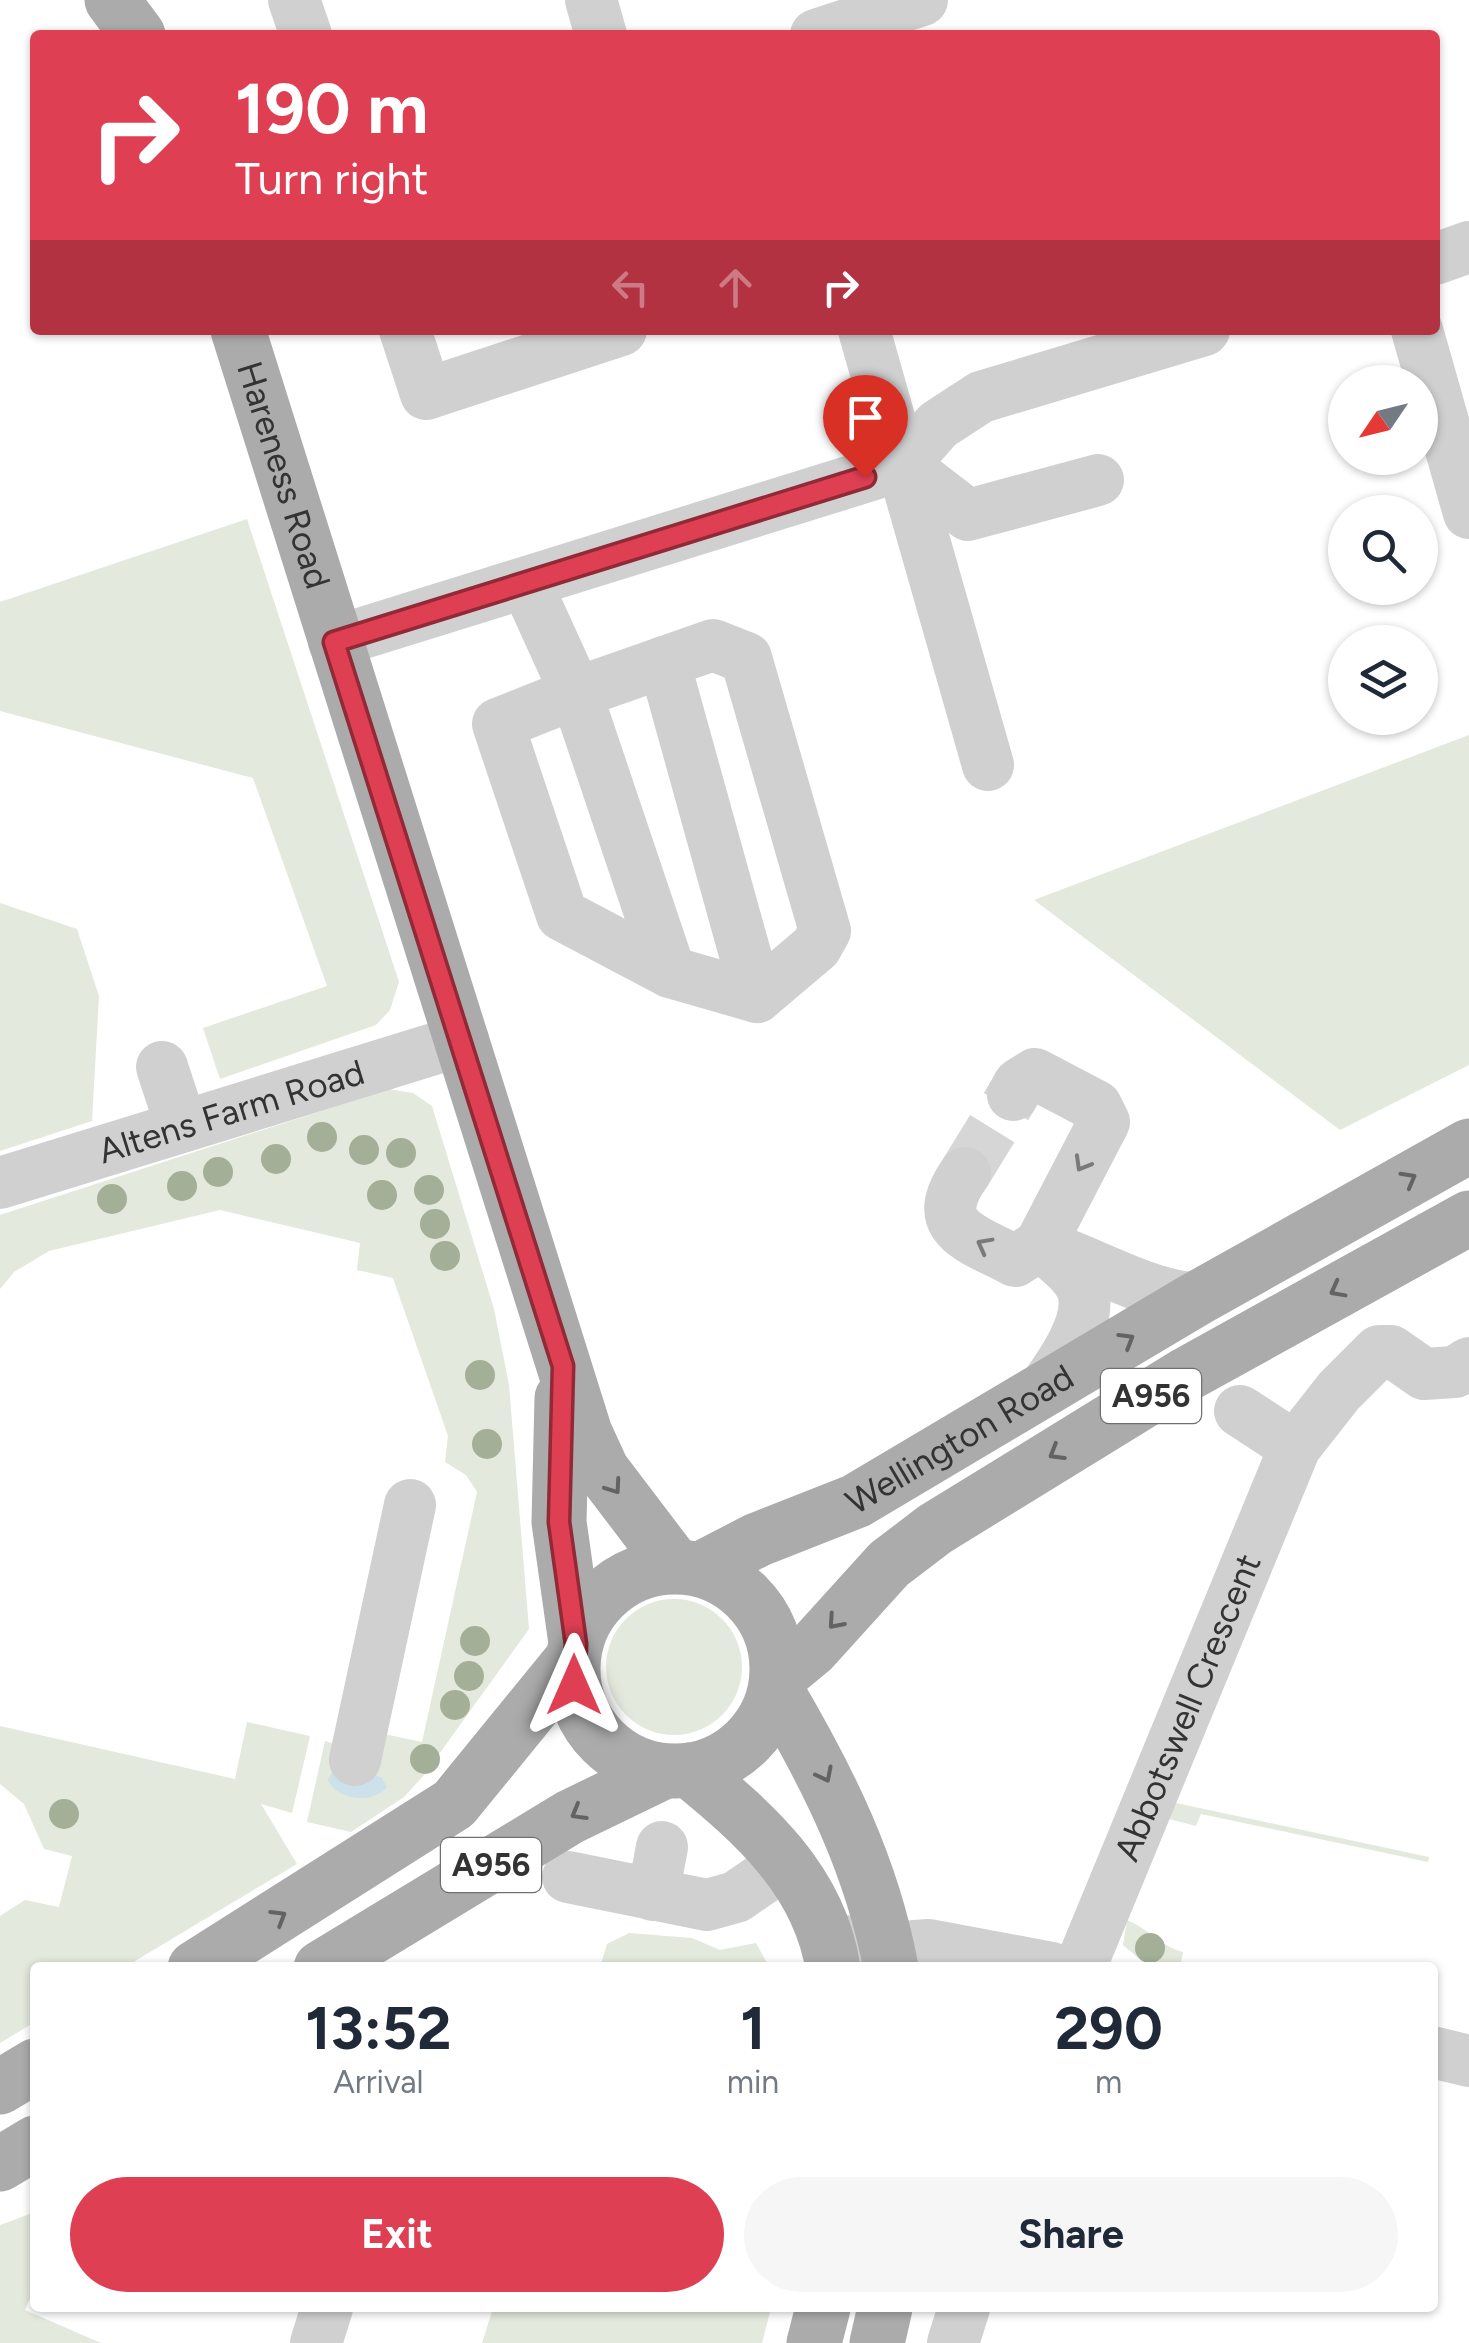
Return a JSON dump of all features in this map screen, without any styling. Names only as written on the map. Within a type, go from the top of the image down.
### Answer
[{"type":"main road","points":[[112,0],[134,30]]},
{"type":"main road","points":[[134,0],[144,30]]},
{"type":"main road","name":"Hareness Road","points":[[240,335],[585,1433],[602,1470],[688,1568]]},
{"type":"main road","name":"Wellington Road","points":[[688,1568],[856,1501],[1196,1299],[1469,1146]]},
{"type":"main road","name":"Wellington Road","points":[[777,1684],[890,1564],[935,1528],[1188,1374],[1469,1218]]},
{"type":"main road","name":"Hareness Road","points":[[563,1366],[559,1522],[575,1651]]},
{"type":"main road","points":[[688,1568],[733,1584],[759,1610],[774,1642],[777,1684],[846,1820],[890,1958]]},
{"type":"main road","name":"A956","points":[[204,1962],[454,1804],[575,1651],[589,1613],[612,1587],[640,1573],[688,1568]]},
{"type":"main road","points":[[575,1651],[582,1711],[596,1734],[615,1753],[677,1770],[756,1828],[787,1862],[831,1953]]},
{"type":"main road","name":"A956","points":[[331,1962],[582,1810],[677,1770],[719,1762],[745,1744],[764,1720],[777,1684]]},
{"type":"main road","points":[[0,2087],[30,2069]]},
{"type":"main road","points":[[0,2164],[30,2146]]},
{"type":"main road","points":[[814,2343],[822,2312]]},
{"type":"main road","points":[[877,2343],[884,2312]]},
{"type":"street","points":[[294,0],[304,30]]},
{"type":"street","points":[[591,0],[600,30]]},
{"type":"street","points":[[831,30],[922,0]]},
{"type":"street","points":[[1440,257],[1469,247]]},
{"type":"street","points":[[407,335],[426,394],[606,335]]},
{"type":"street","points":[[865,335],[988,765]]},
{"type":"street","points":[[334,642],[903,465],[938,424],[981,398],[1188,335]]},
{"type":"street","points":[[1418,335],[1469,513]]},
{"type":"street","points":[[903,465],[968,515],[1098,480]]},
{"type":"street","points":[[526,583],[576,693],[670,972]]},
{"type":"street","points":[[713,645],[746,658],[825,931],[816,947],[757,997],[670,972],[562,914],[498,724],[713,645]]},
{"type":"street","points":[[664,662],[757,997]]},
{"type":"street","name":"Altens Farm Road","points":[[0,1183],[463,1040]]},
{"type":"street","points":[[162,1067],[181,1124]]},
{"type":"street","points":[[965,1172],[950,1204],[949,1218],[958,1231],[1015,1261],[1040,1246],[1104,1122],[1096,1106],[1035,1074],[1018,1084],[1012,1095]]},
{"type":"street","points":[[1040,1246],[1085,1258],[1162,1296],[1196,1299]]},
{"type":"street","points":[[1040,1246],[1069,1270],[1082,1289],[1084,1305],[1080,1325],[1043,1390]]},
{"type":"street","name":"Abbotswell Crescent","points":[[1082,1962],[1295,1447],[1339,1391],[1379,1351],[1391,1351],[1446,1369]]},
{"type":"street","points":[[1240,1411],[1295,1447]]},
{"type":"street","points":[[356,1760],[410,1505]]},
{"type":"street","points":[[568,1877],[658,1871],[723,1904],[787,1862]]},
{"type":"street","points":[[831,1953],[890,1958],[929,1945],[1020,1962]]},
{"type":"street","points":[[1438,2053],[1469,2061]]},
{"type":"street","points":[[316,2343],[326,2312]]},
{"type":"street","points":[[953,2343],[963,2312]]},
{"type":"shaded area","points":[[247,519],[399,982],[390,1010],[376,1025],[220,1079],[203,1028],[327,986],[253,778],[0,711],[0,602]]},
{"type":"shaded area","points":[[1469,735],[1469,1065],[1340,1130],[1034,900]]},
{"type":"shaded area","points":[[0,903],[77,929],[99,996],[92,1121],[0,1151]]},
{"type":"shaded area","points":[[389,1089],[413,1093],[432,1106],[494,1309],[509,1385],[529,1629],[424,1775],[404,1797],[351,1832],[307,1822],[325,1741],[339,1745],[384,1734],[422,1742],[477,1492],[466,1475],[445,1462],[448,1436],[393,1278],[357,1270],[360,1243],[220,1210],[49,1251],[14,1272],[0,1289],[0,1215]]},
{"type":"shaded area","points":[[674,1599],[700,1605],[722,1619],[736,1641],[742,1667],[736,1693],[722,1715],[700,1729],[674,1735],[648,1729],[626,1715],[612,1693],[606,1667],[612,1641],[626,1619],[648,1605]]},
{"type":"shaded area","points":[[247,1722],[310,1736],[292,1813],[261,1804],[297,1864],[133,1962],[30,1962],[30,2025],[0,2043],[0,1916],[25,1900],[59,1907],[72,1856],[44,1849],[24,1804],[0,1784],[0,1726],[235,1779]]},
{"type":"shaded area","points":[[1176,1803],[1429,1857],[1428,1862],[1201,1814],[1196,1826],[1169,1819]]},
{"type":"shaded area","points":[[1127,1920],[1183,1952],[1181,1962],[1143,1962],[1123,1945]]},
{"type":"shaded area","points":[[629,1933],[692,1938],[720,1950],[756,1943],[766,1962],[602,1962],[607,1944]]},
{"type":"shaded area","points":[[30,2214],[30,2298],[25,2310],[101,2343],[0,2343],[0,2225]]},
{"type":"shaded area","points":[[492,2312],[770,2312],[762,2343],[482,2343]]},
{"type":"water","points":[[335,1766],[381,1777],[387,1787],[373,1796],[347,1796],[328,1780]]},
{"type":"tunnel","points":[[965,1173],[1013,1095]]},
{"type":"route","points":[[574,1685],[576,1644],[559,1522],[563,1366],[334,642],[865,477]]}]
